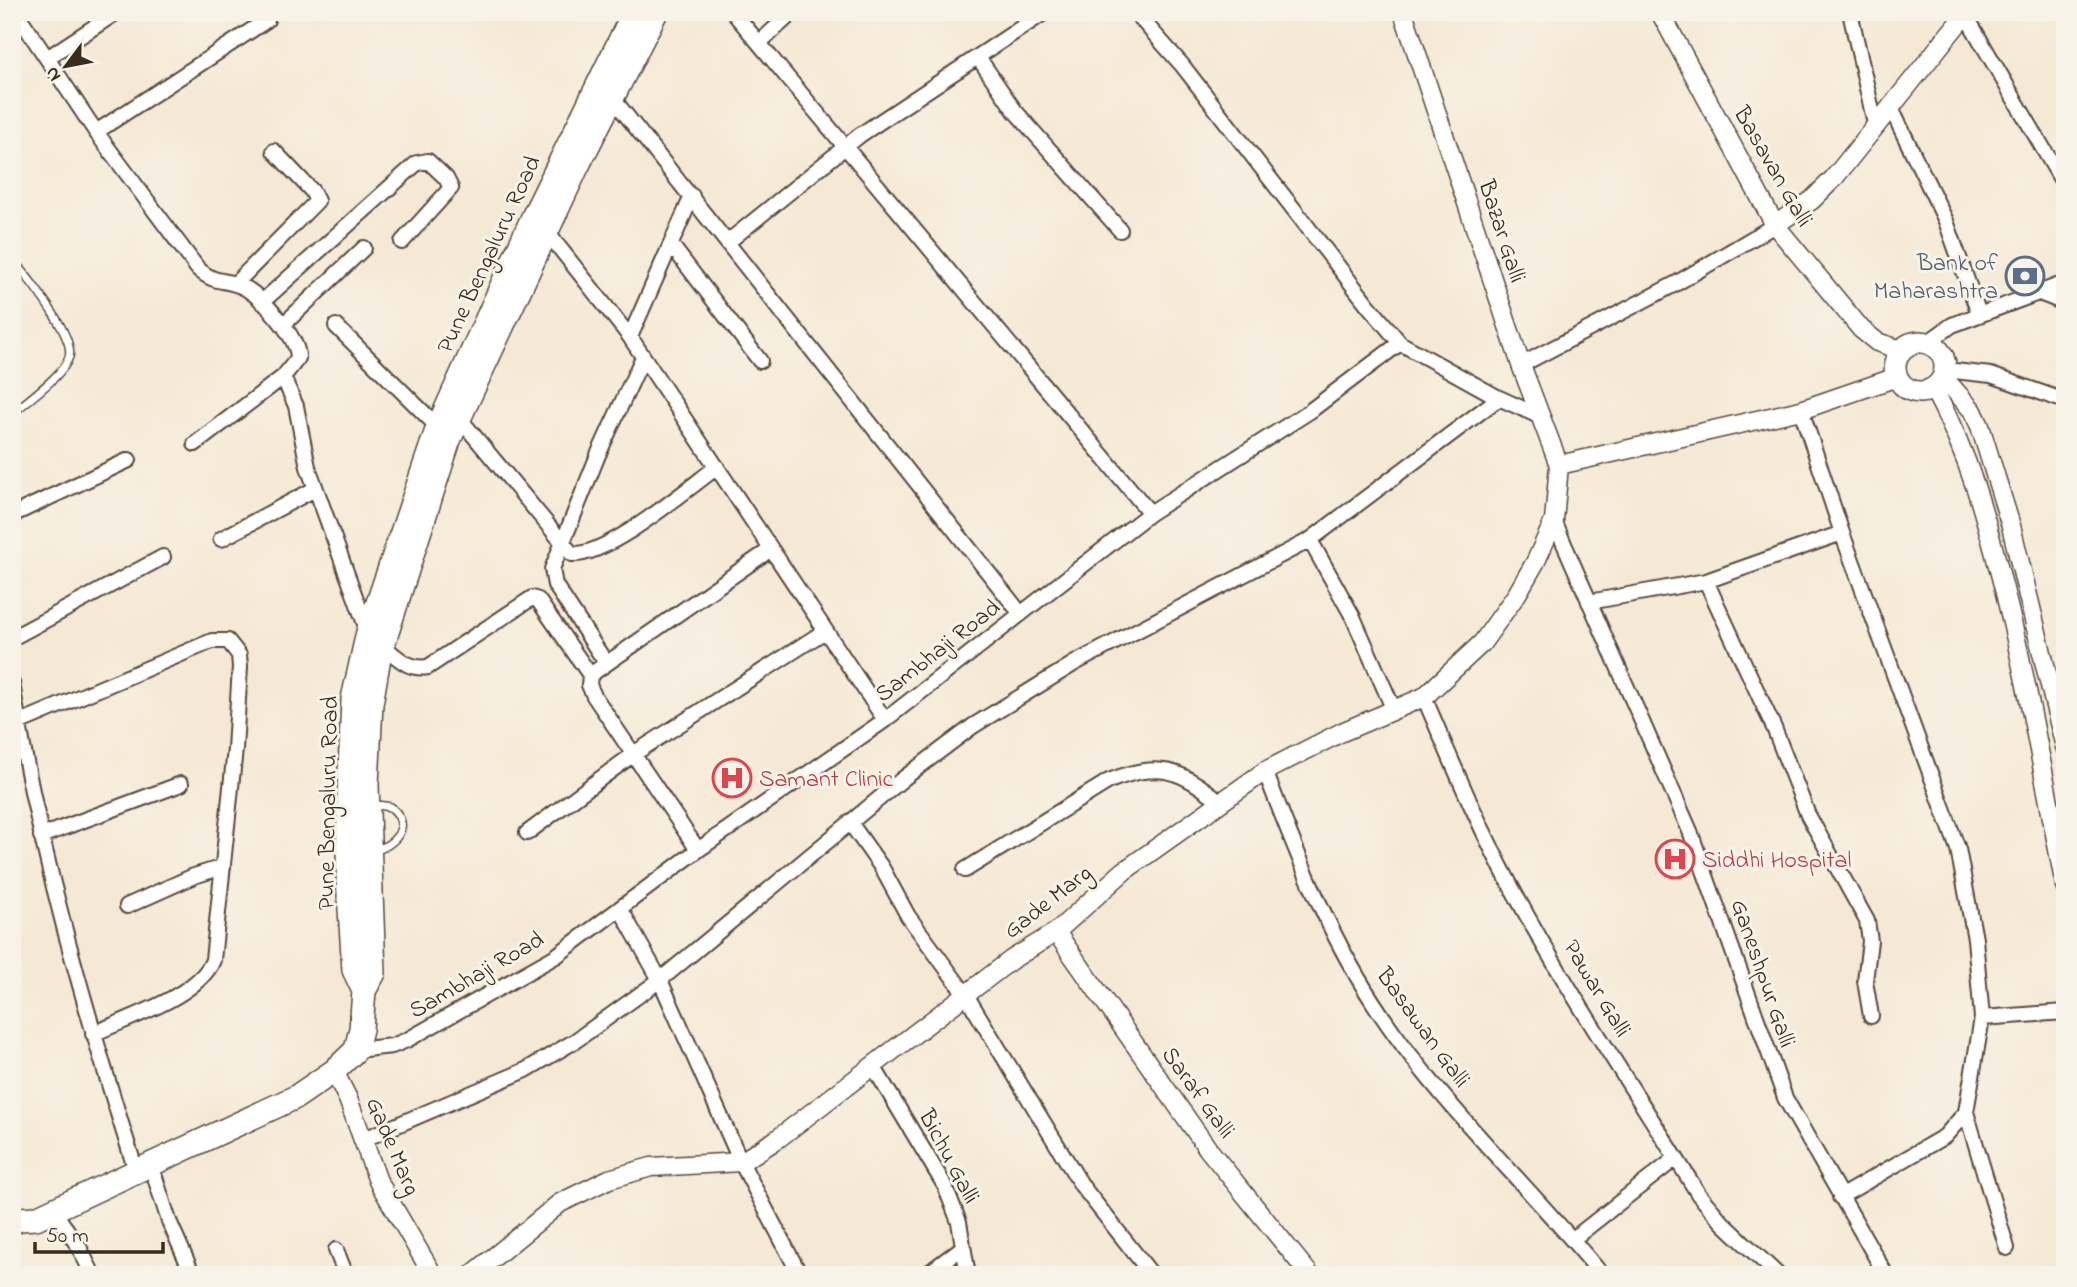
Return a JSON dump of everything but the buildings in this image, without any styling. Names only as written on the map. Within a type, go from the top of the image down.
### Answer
[{"type":"main road","name":"Pune Bengaluru Road","points":[[356,1050],[364,991],[354,971],[348,879],[354,699],[375,639],[438,426],[539,223],[634,12]]},
{"type":"main road","points":[[364,991],[374,973],[366,804],[375,639],[449,440],[460,419],[539,223],[656,12]]},
{"type":"main road","points":[[1912,343],[1927,343],[1942,356],[1940,378],[1913,391],[1897,377],[1895,363],[1901,350],[1912,343]]},
{"type":"main road","points":[[12,1223],[44,1213],[296,1097],[334,1071],[356,1050]]},
{"type":"main road","points":[[12,1240],[27,1232],[44,1213]]},
{"type":"street","points":[[16,12],[96,132],[198,268],[210,280],[235,284],[262,302],[283,325],[299,352],[295,365],[283,377],[195,444]]},
{"type":"street","points":[[47,58],[117,12]]},
{"type":"street","points":[[733,12],[1150,513]]},
{"type":"street","points":[[760,42],[793,12]]},
{"type":"street","points":[[729,241],[860,135],[1045,12]]},
{"type":"street","points":[[1135,12],[1182,65],[1368,305],[1401,343],[1499,398],[1539,416]]},
{"type":"street","name":"Bazar Galli","points":[[1404,12],[1521,365],[1559,465]]},
{"type":"street","name":"Basavan Galli","points":[[1660,12],[1775,225],[1861,330],[1877,342],[1901,350]]},
{"type":"street","points":[[1850,12],[1875,124]]},
{"type":"street","points":[[1521,365],[1676,283],[1812,200],[1834,178],[1966,13],[2065,186]]},
{"type":"street","points":[[96,132],[267,20]]},
{"type":"street","points":[[978,57],[1015,111],[1120,230]]},
{"type":"street","points":[[611,96],[729,241],[1021,614]]},
{"type":"street","points":[[1890,106],[1946,220],[1979,314]]},
{"type":"street","points":[[235,284],[317,201],[312,191],[274,151]]},
{"type":"street","points":[[262,302],[341,228],[417,163],[428,160],[446,178],[450,188],[402,242]]},
{"type":"street","points":[[630,337],[692,196]]},
{"type":"street","points":[[539,223],[630,337],[885,720]]},
{"type":"street","points":[[672,246],[760,361]]},
{"type":"street","points":[[283,325],[364,248]]},
{"type":"street","points":[[1927,343],[1952,325],[2065,283]]},
{"type":"street","points":[[2037,292],[2065,303]]},
{"type":"street","points":[[336,326],[438,426]]},
{"type":"street","name":"Sambhaji Road","points":[[356,1050],[392,1046],[407,1040],[556,956],[698,850],[885,720],[1150,513],[1310,411],[1401,343]]},
{"type":"street","points":[[606,663],[552,576],[598,455],[643,357]]},
{"type":"street","points":[[1940,378],[1990,375],[2065,401]]},
{"type":"street","points":[[283,377],[296,406],[303,446],[315,489],[375,639],[408,666],[416,669],[428,667],[532,598],[538,600],[590,675],[589,685],[594,696],[698,850]]},
{"type":"street","points":[[1559,465],[1801,410],[1897,377]]},
{"type":"street","points":[[1940,378],[1973,411],[1980,426],[2011,526],[2065,747]]},
{"type":"street","points":[[1940,378],[1986,519],[2026,679],[2065,886]]},
{"type":"street","points":[[362,1140],[526,1070],[575,1041],[660,980],[904,778],[973,726],[1075,663],[1310,540],[1499,398]]},
{"type":"street","points":[[1801,410],[1842,533],[1958,849],[1975,939],[1982,1018],[1966,1112],[2007,1248]]},
{"type":"street","points":[[460,419],[572,554],[586,555],[594,551],[642,522],[717,467]]},
{"type":"street","points":[[12,515],[129,460]]},
{"type":"street","name":"Gade Marg","points":[[478,1273],[560,1203],[609,1179],[651,1167],[741,1162],[776,1140],[966,995],[1056,932],[1124,871],[1265,771],[1393,708],[1424,697],[1482,643],[1517,594],[1554,521],[1559,465]]},
{"type":"street","points":[[221,539],[315,489]]},
{"type":"street","name":"Ganeshpur Galli","points":[[1554,521],[1690,831],[1785,1098],[1886,1275]]},
{"type":"street","points":[[1589,602],[1706,581],[1842,533]]},
{"type":"street","points":[[1310,540],[1353,617],[1393,708]]},
{"type":"street","points":[[590,675],[771,549]]},
{"type":"street","points":[[12,638],[163,557]]},
{"type":"street","points":[[1706,581],[1774,729],[1819,838],[1867,921],[1870,941],[1865,981],[1871,1016]]},
{"type":"street","points":[[527,833],[635,753],[825,631]]},
{"type":"street","points":[[19,723],[212,641],[229,641],[239,655],[213,960],[208,972],[188,990],[93,1034]]},
{"type":"street","points":[[12,683],[19,723],[19,772],[41,836],[93,1034],[143,1168],[193,1275]]},
{"type":"street","name":"Pawar Galli","points":[[1424,697],[1469,805],[1514,892],[1676,1158],[1699,1195],[1723,1223],[1778,1275]]},
{"type":"street","points":[[965,870],[1110,781],[1135,771],[1167,769],[1189,777],[1221,802]]},
{"type":"street","name":"Basawan Galli","points":[[1265,771],[1325,920],[1373,1003],[1434,1086],[1573,1239],[1602,1275]]},
{"type":"street","points":[[41,836],[181,784]]},
{"type":"street","points":[[851,824],[882,868],[908,916],[966,995],[1082,1186],[1153,1275]]},
{"type":"street","points":[[127,906],[194,876],[223,867]]},
{"type":"street","points":[[620,908],[660,980],[741,1162],[800,1275]]},
{"type":"street","name":"Saraf Galli","points":[[1056,932],[1208,1149],[1310,1275]]},
{"type":"street","points":[[1982,1018],[2065,1012]]},
{"type":"street","name":"Bichu Galli","points":[[873,1066],[945,1186],[959,1222],[968,1275]]},
{"type":"street","name":"Gade Marg","points":[[334,1071],[348,1099],[378,1181],[433,1275]]},
{"type":"street","points":[[1840,1197],[1945,1136],[1966,1112]]},
{"type":"street","points":[[1573,1239],[1676,1158]]},
{"type":"street","points":[[44,1213],[79,1247],[93,1275]]},
{"type":"street","points":[[926,1275],[963,1247]]},
{"type":"street","points":[[336,1250],[346,1275]]},
{"type":"lane","points":[[12,257],[65,332],[71,349],[61,370],[12,414]]},
{"type":"lane","points":[[366,804],[391,807],[401,823],[401,833],[396,841],[367,853]]},
{"type":"place","name":"Bank of Maharashtra","points":[[2025,276]]},
{"type":"place","name":"Samant Clinic","points":[[732,778]]},
{"type":"place","name":"Siddhi Hospital","points":[[1675,859]]}]
